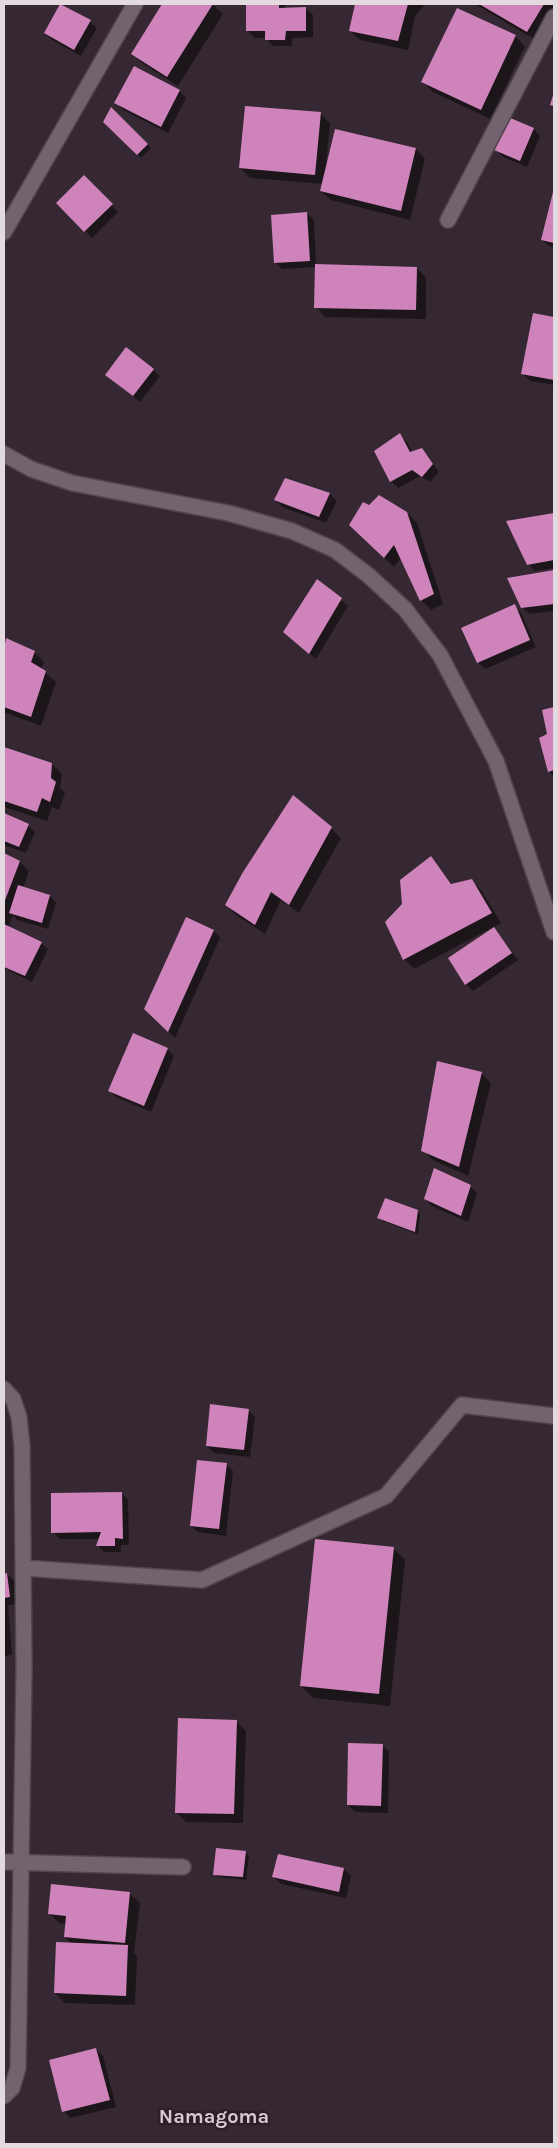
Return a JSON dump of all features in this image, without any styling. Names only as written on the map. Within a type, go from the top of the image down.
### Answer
[{"type":"street","points":[[4,232],[135,4]]},
{"type":"street","points":[[448,220],[554,17]]},
{"type":"street","points":[[4,454],[30,469],[72,483],[228,514],[292,531],[335,550],[368,574],[405,610],[440,655],[496,761],[554,932]]},
{"type":"street","points":[[4,1389],[13,1399],[19,1417],[22,1446],[24,1668],[18,2068],[12,2088],[4,2096]]},
{"type":"street","points":[[23,1568],[202,1580],[386,1496],[462,1405],[554,1416]]},
{"type":"street","points":[[4,1862],[21,1864],[182,1867]]},
{"type":"building","points":[[60,4],[91,20],[74,50],[44,33]]},
{"type":"building","points":[[162,4],[213,4],[167,77],[131,54]]},
{"type":"building","points":[[246,4],[279,4],[279,8],[306,7],[306,31],[286,31],[285,40],[265,40],[265,31],[246,31]]},
{"type":"building","points":[[355,4],[408,4],[398,41],[349,31]]},
{"type":"building","points":[[479,4],[544,4],[527,32]]},
{"type":"building","points":[[457,8],[516,35],[481,110],[421,82]]},
{"type":"building","points":[[134,66],[180,90],[161,127],[114,103]]},
{"type":"building","points":[[554,92],[554,106],[550,105]]},
{"type":"building","points":[[245,106],[321,112],[315,175],[239,168]]},
{"type":"building","points":[[111,107],[148,144],[137,155],[103,122]]},
{"type":"building","points":[[508,117],[534,128],[520,161],[494,150]]},
{"type":"building","points":[[335,129],[416,148],[401,211],[320,191]]},
{"type":"building","points":[[84,175],[113,204],[84,232],[56,203]]},
{"type":"building","points":[[554,188],[554,243],[541,240]]},
{"type":"building","points":[[307,212],[310,261],[274,263],[271,215]]},
{"type":"building","points":[[315,264],[417,267],[416,310],[314,308]]},
{"type":"building","points":[[533,313],[554,317],[554,380],[521,374]]},
{"type":"building","points":[[126,347],[154,369],[133,396],[105,375]]},
{"type":"building","points":[[400,433],[410,452],[422,448],[433,464],[422,477],[412,470],[390,482],[374,451]]},
{"type":"building","points":[[285,478],[330,493],[319,517],[274,500]]},
{"type":"building","points":[[379,495],[407,512],[434,594],[420,601],[394,545],[384,558],[349,525],[363,502],[369,505]]},
{"type":"building","points":[[554,513],[554,560],[527,565],[506,521]]},
{"type":"building","points":[[554,570],[554,604],[521,608],[507,578]]},
{"type":"building","points":[[317,579],[342,598],[309,654],[283,632]]},
{"type":"building","points":[[515,604],[530,640],[477,663],[461,628]]},
{"type":"building","points":[[6,638],[35,651],[31,662],[46,671],[31,717],[4,707],[4,650]]},
{"type":"building","points":[[554,707],[554,770],[548,772],[539,738],[547,734],[542,710]]},
{"type":"building","points":[[4,747],[52,763],[51,778],[56,782],[50,802],[42,798],[37,812],[4,801]]},
{"type":"building","points":[[293,795],[332,827],[289,905],[271,892],[255,925],[225,905],[243,872]]},
{"type":"building","points":[[4,813],[29,824],[19,847],[4,841]]},
{"type":"building","points":[[4,853],[20,861],[4,903]]},
{"type":"building","points":[[431,856],[451,884],[472,879],[492,913],[403,960],[385,922],[402,904],[400,880]]},
{"type":"building","points":[[18,885],[50,895],[42,923],[9,913]]},
{"type":"building","points":[[186,917],[214,930],[168,1032],[144,1009]]},
{"type":"building","points":[[4,924],[42,942],[25,976],[4,967]]},
{"type":"building","points":[[494,927],[512,953],[465,985],[448,958]]},
{"type":"building","points":[[133,1033],[168,1048],[144,1106],[108,1091]]},
{"type":"building","points":[[437,1061],[482,1072],[459,1167],[421,1151]]},
{"type":"building","points":[[434,1168],[471,1185],[461,1216],[424,1199]]},
{"type":"building","points":[[385,1198],[418,1210],[415,1232],[377,1218]]},
{"type":"building","points":[[210,1404],[249,1409],[244,1450],[206,1446]]},
{"type":"building","points":[[197,1460],[227,1463],[219,1529],[190,1526]]},
{"type":"building","points":[[122,1492],[123,1539],[115,1538],[115,1546],[96,1546],[101,1532],[51,1533],[51,1493]]},
{"type":"building","points":[[315,1539],[394,1547],[379,1694],[300,1686]]},
{"type":"building","points":[[7,1573],[10,1597],[4,1598],[4,1574]]},
{"type":"building","points":[[178,1718],[237,1720],[234,1814],[175,1813]]},
{"type":"building","points":[[348,1743],[383,1744],[381,1806],[347,1805]]},
{"type":"building","points":[[216,1848],[246,1851],[243,1877],[213,1875]]},
{"type":"building","points":[[278,1854],[344,1868],[339,1892],[272,1877]]},
{"type":"building","points":[[51,1884],[130,1892],[125,1943],[64,1937],[66,1916],[48,1914]]},
{"type":"building","points":[[56,1942],[128,1945],[126,1996],[54,1993]]},
{"type":"building","points":[[96,2048],[110,2100],[62,2112],[49,2060]]},
{"type":"district","name":"Namagoma","points":[[214,2117]]}]
